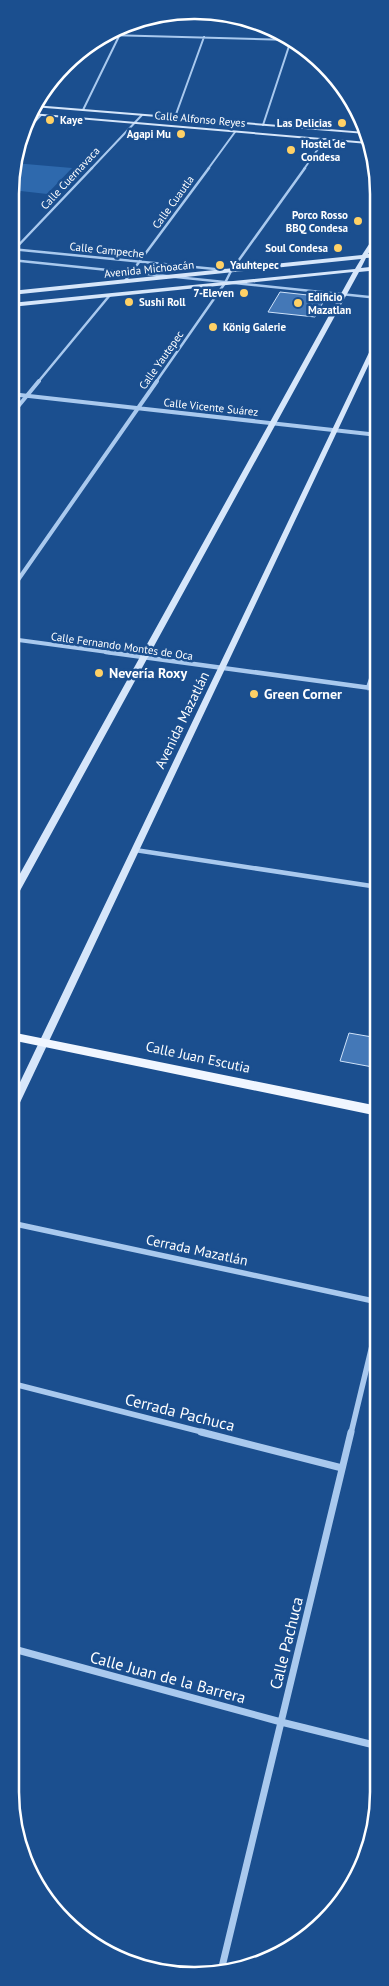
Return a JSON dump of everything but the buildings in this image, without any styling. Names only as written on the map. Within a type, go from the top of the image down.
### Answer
[{"type":"main road","name":"Calle Alfonso Reyes","points":[[42,107],[359,133]]},
{"type":"main road","name":"Calle Alfonso Reyes","points":[[38,115],[362,142]]},
{"type":"main road","points":[[19,883],[370,245]]},
{"type":"main road","name":"Avenida Michoacán","points":[[19,292],[370,256]]},
{"type":"main road","name":"Avenida Michoacán","points":[[19,304],[370,269]]},
{"type":"main road","name":"Avenida Mazatlán","points":[[19,1094],[370,358]]},
{"type":"main road","name":"Calle Juan Escutia","points":[[19,1037],[370,1109]]},
{"type":"street","points":[[121,35],[277,40]]},
{"type":"street","points":[[83,110],[118,36]]},
{"type":"street","points":[[175,117],[204,37]]},
{"type":"street","points":[[263,125],[289,46]]},
{"type":"street","points":[[34,122],[42,115]]},
{"type":"street","name":"Calle Cuernavaca","points":[[19,244],[142,115]]},
{"type":"street","name":"Calle Cuautla","points":[[125,281],[235,132]]},
{"type":"street","name":"Calle Yautepec","points":[[19,579],[225,283],[231,271],[325,139]]},
{"type":"street","name":"Calle Campeche","points":[[19,252],[231,271]]},
{"type":"street","name":"Calle Campeche","points":[[19,261],[370,297]]},
{"type":"street","points":[[19,406],[110,295]]},
{"type":"street","name":"Calle Vicente Suárez","points":[[19,395],[370,434]]},
{"type":"street","name":"Calle Fernando Montes de Oca","points":[[19,640],[368,688]]},
{"type":"street","points":[[368,688],[370,682]]},
{"type":"street","points":[[135,850],[370,886]]},
{"type":"street","name":"Cerrada Mazatlán","points":[[19,1225],[370,1300]]},
{"type":"street","name":"Calle Pachuca","points":[[222,1965],[370,1354]]},
{"type":"street","name":"Cerrada Pachuca","points":[[19,1385],[342,1468]]},
{"type":"street","name":"Calle Juan de la Barrera","points":[[19,1652],[370,1744]]},
{"type":"shaded area","points":[[21,164],[72,168],[47,194],[19,191]]},
{"type":"place","name":"Kaye","points":[[50,120]]},
{"type":"place","name":"Las Delicias","points":[[342,123]]},
{"type":"place","name":"Agapi Mu","points":[[181,134]]},
{"type":"place","name":"Hostel de Condesa","points":[[291,150]]},
{"type":"place","name":"Porco Rosso BBQ Condesa","points":[[358,221]]},
{"type":"place","name":"Soul Condesa","points":[[338,248]]},
{"type":"place","name":"Yauhtepec","points":[[220,265]]},
{"type":"place","name":"7-Eleven","points":[[244,293]]},
{"type":"place","name":"Sushi Roll","points":[[129,302]]},
{"type":"place","name":"Edificio Mazatlan","points":[[298,303]]},
{"type":"place","name":"König Galerie","points":[[213,327]]},
{"type":"place","name":"Nevería Roxy","points":[[99,673]]},
{"type":"place","name":"Green Corner","points":[[254,694]]}]
